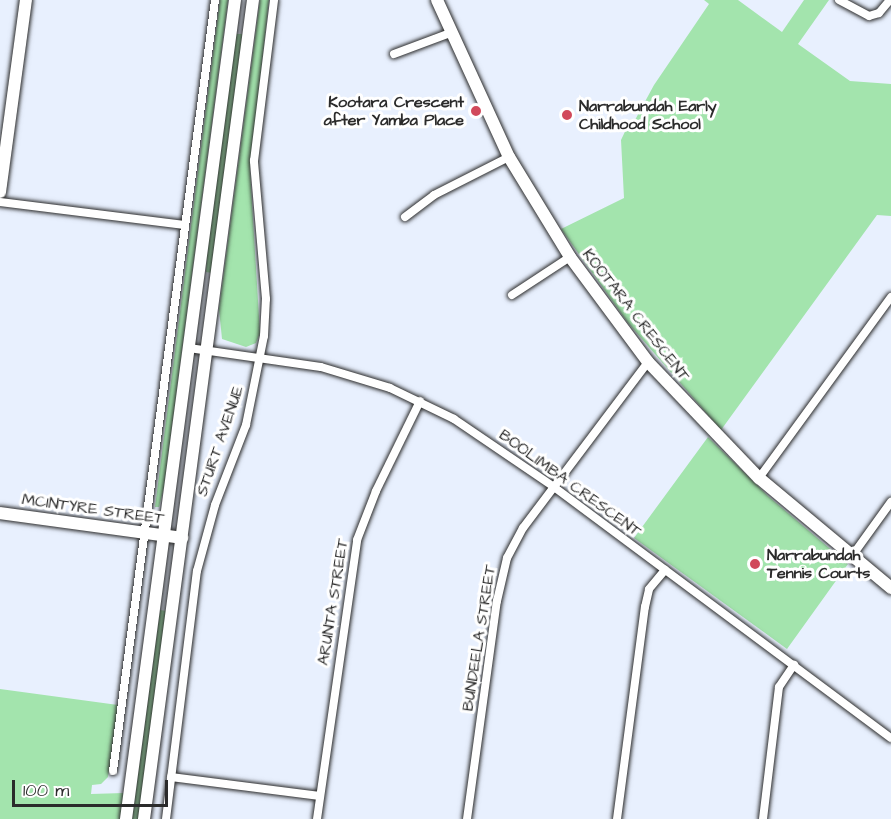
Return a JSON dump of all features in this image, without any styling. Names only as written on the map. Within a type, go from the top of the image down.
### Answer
[{"type":"main road","points":[[0,192],[26,0]]},
{"type":"main road","name":"STURT AVENUE","points":[[126,819],[235,0]]},
{"type":"main road","name":"STURT AVENUE","points":[[144,819],[253,0]]},
{"type":"main road","name":"KOOTARA CRESCENT","points":[[437,0],[450,33],[509,157],[570,257],[648,362],[759,478],[891,588]]},
{"type":"main road","name":"MCINTYRE STREET","points":[[0,513],[182,538]]},
{"type":"street","points":[[113,771],[215,0]]},
{"type":"street","name":"STURT AVENUE","points":[[166,819],[197,571],[215,505],[246,426],[261,357],[266,299],[254,161],[274,0]]},
{"type":"street","points":[[839,0],[869,16],[879,13],[890,0]]},
{"type":"street","points":[[394,54],[450,33]]},
{"type":"street","points":[[405,217],[434,195],[509,157]]},
{"type":"street","points":[[0,202],[185,225]]},
{"type":"street","points":[[512,295],[570,257]]},
{"type":"street","points":[[759,478],[891,297]]},
{"type":"street","name":"BOOLIMBA CRESCENT","points":[[189,348],[321,367],[420,401],[454,418],[554,487],[891,738]]},
{"type":"street","name":"BUNDEELA STREET","points":[[467,819],[497,601],[507,558],[523,528],[648,362]]},
{"type":"street","name":"ARUNTA STREET","points":[[317,819],[357,540],[376,491],[420,401]]},
{"type":"street","points":[[852,556],[891,501]]},
{"type":"street","points":[[617,819],[645,607],[649,589],[665,570]]},
{"type":"street","points":[[763,819],[779,687],[794,665]]},
{"type":"street","points":[[171,777],[321,796]]},
{"type":"green space","points":[[220,0],[228,0],[164,487],[159,507],[155,507]]},
{"type":"green space","points":[[260,0],[269,0],[250,170],[260,333],[256,343],[246,347],[222,339],[219,309]]},
{"type":"green space","points":[[704,0],[738,0],[782,32],[804,0],[829,0],[798,44],[850,81],[891,84],[891,216],[877,215],[721,430],[628,323],[561,229],[624,198],[621,140],[631,119],[635,120],[654,85],[709,4]]},
{"type":"green space","points":[[236,34],[242,34],[240,64],[212,273],[206,272],[207,255]]},
{"type":"green space","points":[[708,437],[768,496],[848,564],[787,649],[634,538]]},
{"type":"green space","points":[[160,610],[166,611],[164,633],[139,819],[132,819]]},
{"type":"green space","points":[[0,689],[118,705],[108,777],[101,784],[92,785],[91,794],[124,793],[120,819],[0,819]]},
{"type":"place","name":"Kootara Crescent after Yamba Place","points":[[476,111]]},
{"type":"place","name":"Narrabundah Early Childhood School","points":[[567,115]]},
{"type":"place","name":"Narrabundah Tennis Courts","points":[[755,564]]}]
